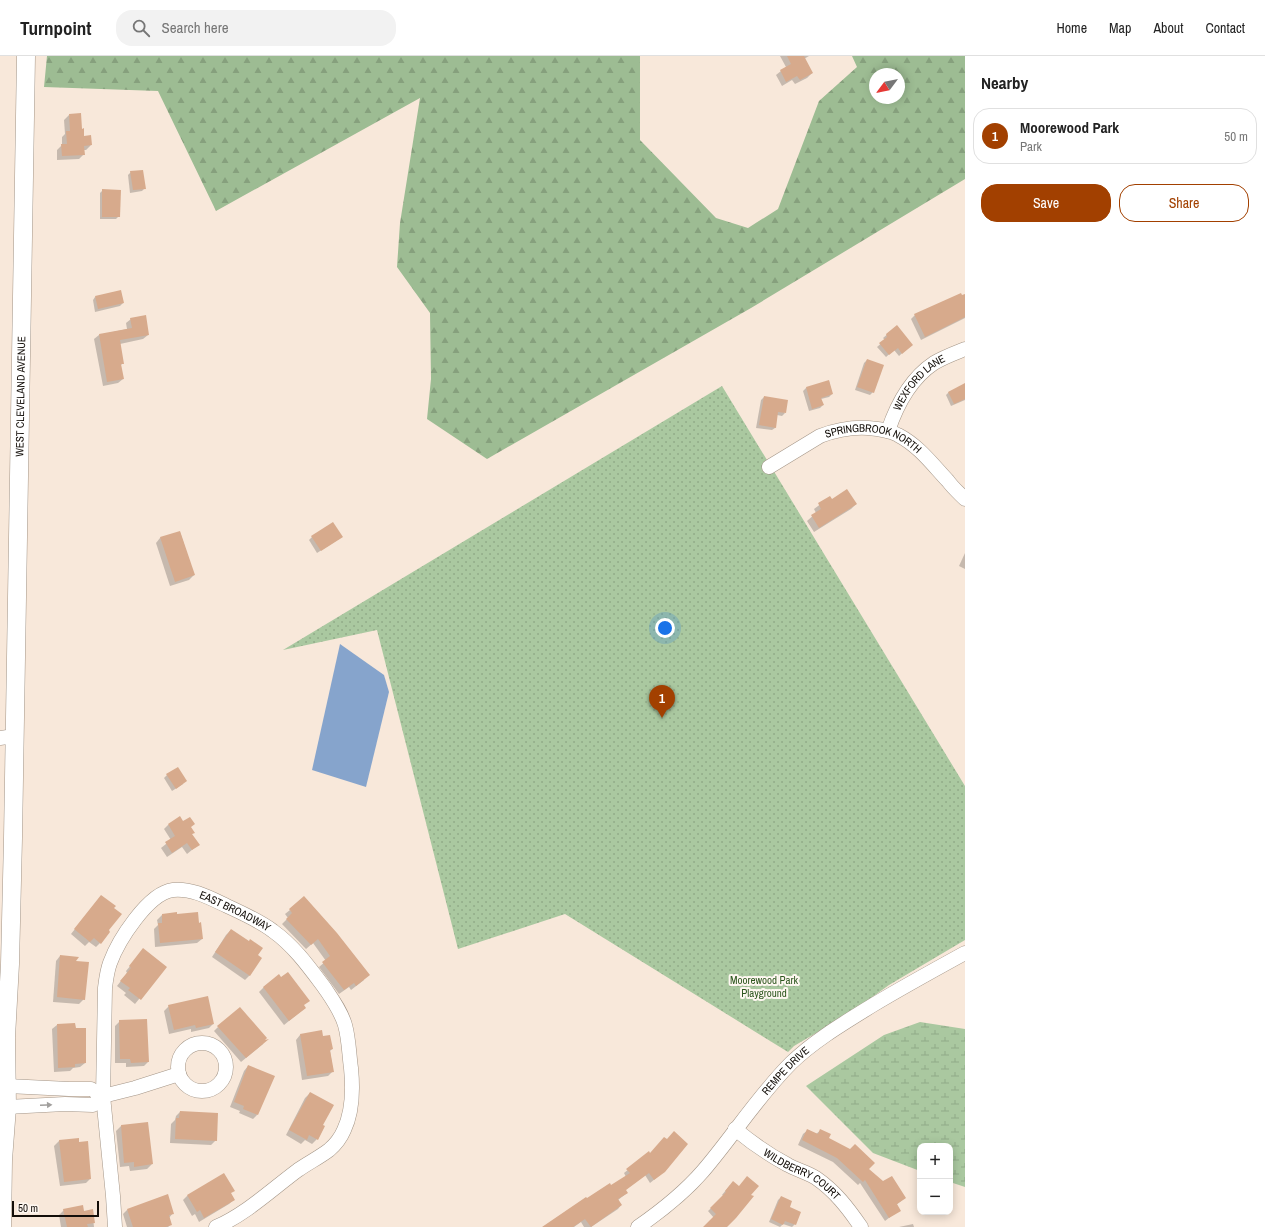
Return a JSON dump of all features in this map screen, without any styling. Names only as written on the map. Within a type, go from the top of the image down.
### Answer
[{"type":"main road","name":"WEST CLEVELAND AVENUE","points":[[7,737],[26,56]]},
{"type":"main road","points":[[2,1227],[3,1160],[7,1107],[6,1037],[10,964],[7,737]]},
{"type":"street","name":"WEXFORD LANE","points":[[888,431],[894,413],[904,393],[918,377],[934,364],[965,349]]},
{"type":"street","name":"SPRINGBROOK NORTH","points":[[769,467],[820,436],[828,433],[845,429],[861,428],[888,431],[898,435],[924,454],[965,499]]},
{"type":"street","name":"EAST BROADWAY","points":[[114,1227],[113,1196],[103,1096],[105,988],[107,970],[124,937],[139,914],[161,894],[174,890],[188,891],[204,895],[273,931],[295,951],[312,970],[334,1001],[345,1025],[348,1041],[352,1080],[350,1109],[344,1132],[330,1149],[298,1170],[254,1204],[216,1227]]},
{"type":"street","name":"REMPE DRIVE","points":[[638,1227],[664,1209],[697,1177],[769,1086],[807,1048],[826,1034],[908,984],[965,953]]},
{"type":"street","points":[[7,1107],[65,1104],[93,1105],[103,1096],[135,1088],[179,1074]]},
{"type":"street","points":[[7,1086],[91,1089],[103,1096]]},
{"type":"street","name":"WILDBERRY COURT","points":[[735,1129],[752,1143],[776,1159],[816,1178],[847,1205],[861,1227]]},
{"type":"green space","points":[[47,56],[640,56],[640,140],[716,218],[748,228],[778,209],[819,101],[857,67],[852,56],[965,56],[965,179],[751,308],[487,459],[427,419],[431,379],[430,313],[397,267],[400,223],[420,98],[216,211],[158,91],[44,87]]},
{"type":"green space","name":"Moorewood Park Playground","points":[[722,386],[965,786],[965,940],[889,985],[850,1013],[794,1046],[788,1052],[565,914],[458,949],[377,630],[283,650]]},
{"type":"green space","points":[[920,1022],[965,1029],[965,1187],[953,1183],[953,1143],[917,1143],[917,1170],[873,1153],[806,1086],[884,1035]]},
{"type":"water","points":[[340,644],[384,675],[389,692],[366,787],[312,770]]},
{"type":"building","points":[[787,56],[804,56],[813,73],[800,80],[797,76],[786,82],[780,70],[791,64]]},
{"type":"building","points":[[81,113],[84,136],[91,135],[92,145],[84,146],[85,155],[62,156],[61,144],[67,144],[66,131],[70,131],[69,114]]},
{"type":"building","points":[[143,170],[146,189],[133,190],[130,171]]},
{"type":"building","points":[[102,189],[121,190],[120,217],[102,217]]},
{"type":"building","points":[[121,290],[124,303],[98,309],[95,296]]},
{"type":"building","points":[[961,293],[962,295],[965,294],[965,317],[925,337],[914,314]]},
{"type":"building","points":[[146,315],[149,335],[120,340],[124,364],[121,364],[124,379],[107,382],[99,334],[132,328],[130,318]]},
{"type":"building","points":[[897,325],[913,345],[902,354],[898,348],[889,355],[879,343],[887,337],[886,334]]},
{"type":"building","points":[[867,359],[884,365],[874,393],[857,387]]},
{"type":"building","points":[[829,380],[833,394],[821,398],[824,405],[812,409],[806,387]]},
{"type":"building","points":[[965,383],[965,399],[954,404],[948,392]]},
{"type":"building","points":[[764,396],[788,400],[786,413],[778,412],[776,428],[759,425]]},
{"type":"building","points":[[847,489],[857,504],[819,528],[811,515],[821,509],[818,503],[830,496],[832,499]]},
{"type":"building","points":[[333,522],[343,537],[321,551],[311,536]]},
{"type":"building","points":[[180,531],[195,575],[175,582],[160,537]]},
{"type":"building","points":[[178,767],[187,781],[176,789],[166,774]]},
{"type":"building","points":[[180,816],[183,821],[190,817],[195,824],[191,827],[195,833],[192,834],[200,845],[192,850],[187,843],[172,853],[165,842],[175,836],[168,824]]},
{"type":"building","points":[[101,895],[116,906],[114,908],[122,914],[109,930],[110,932],[101,944],[94,938],[90,942],[74,929]]},
{"type":"building","points":[[304,896],[337,933],[370,975],[356,986],[354,983],[344,990],[322,962],[330,956],[318,939],[311,945],[286,919],[292,913],[289,909]]},
{"type":"building","points":[[177,912],[177,914],[198,912],[203,939],[160,943],[158,923],[162,923],[162,914]]},
{"type":"building","points":[[231,929],[263,948],[258,955],[262,958],[250,976],[215,952]]},
{"type":"building","points":[[143,948],[167,967],[141,1000],[128,990],[130,988],[120,981],[131,968],[129,966]]},
{"type":"building","points":[[60,955],[79,957],[76,961],[89,962],[85,1000],[57,997]]},
{"type":"building","points":[[288,972],[310,1001],[304,1005],[306,1008],[289,1021],[263,987],[279,974],[281,977]]},
{"type":"building","points":[[208,996],[214,1024],[196,1028],[195,1025],[174,1030],[168,1005]]},
{"type":"building","points":[[240,1007],[267,1038],[265,1040],[269,1039],[246,1058],[217,1026]]},
{"type":"building","points":[[147,1019],[149,1062],[131,1063],[130,1059],[120,1059],[119,1020]]},
{"type":"building","points":[[75,1023],[76,1028],[86,1028],[86,1063],[75,1064],[75,1067],[58,1068],[57,1024]]},
{"type":"building","points":[[322,1030],[323,1036],[330,1035],[333,1049],[330,1050],[334,1072],[307,1076],[300,1034]]},
{"type":"building","points":[[248,1065],[275,1076],[258,1115],[243,1109],[244,1106],[234,1102]]},
{"type":"building","points":[[310,1092],[334,1105],[323,1125],[325,1126],[318,1140],[309,1135],[307,1140],[289,1130]]},
{"type":"building","points":[[180,1111],[218,1113],[217,1141],[175,1139],[176,1118],[179,1118]]},
{"type":"building","points":[[148,1122],[153,1164],[134,1167],[134,1162],[124,1163],[121,1125]]},
{"type":"building","points":[[807,1129],[818,1134],[820,1129],[831,1134],[829,1138],[850,1149],[855,1144],[875,1163],[869,1169],[883,1181],[892,1176],[906,1198],[897,1204],[901,1211],[889,1218],[865,1180],[863,1182],[837,1158],[802,1140]]},
{"type":"building","points":[[674,1131],[688,1144],[665,1172],[654,1180],[649,1173],[626,1190],[628,1193],[618,1199],[622,1205],[591,1227],[585,1219],[573,1227],[542,1227],[586,1197],[587,1198],[610,1183],[611,1185],[630,1173],[626,1169],[649,1151],[650,1153],[664,1137],[667,1139]]},
{"type":"building","points":[[79,1138],[79,1142],[88,1141],[91,1179],[64,1182],[59,1140]]},
{"type":"building","points":[[224,1173],[235,1191],[231,1193],[235,1200],[204,1218],[200,1210],[197,1212],[187,1195]]},
{"type":"building","points":[[747,1176],[759,1186],[751,1195],[754,1196],[736,1218],[727,1227],[703,1227],[716,1214],[710,1208],[726,1192],[725,1191],[733,1181],[739,1186]]},
{"type":"building","points":[[168,1194],[174,1214],[169,1215],[172,1225],[166,1227],[133,1227],[127,1209]]},
{"type":"building","points":[[781,1196],[792,1201],[790,1207],[801,1212],[796,1225],[785,1221],[783,1225],[771,1219]]},
{"type":"building","points":[[83,1205],[84,1211],[93,1209],[95,1223],[87,1224],[88,1227],[67,1227],[63,1209]]},
{"type":"place","name":"Moorewood Park","points":[[662,718]]}]
